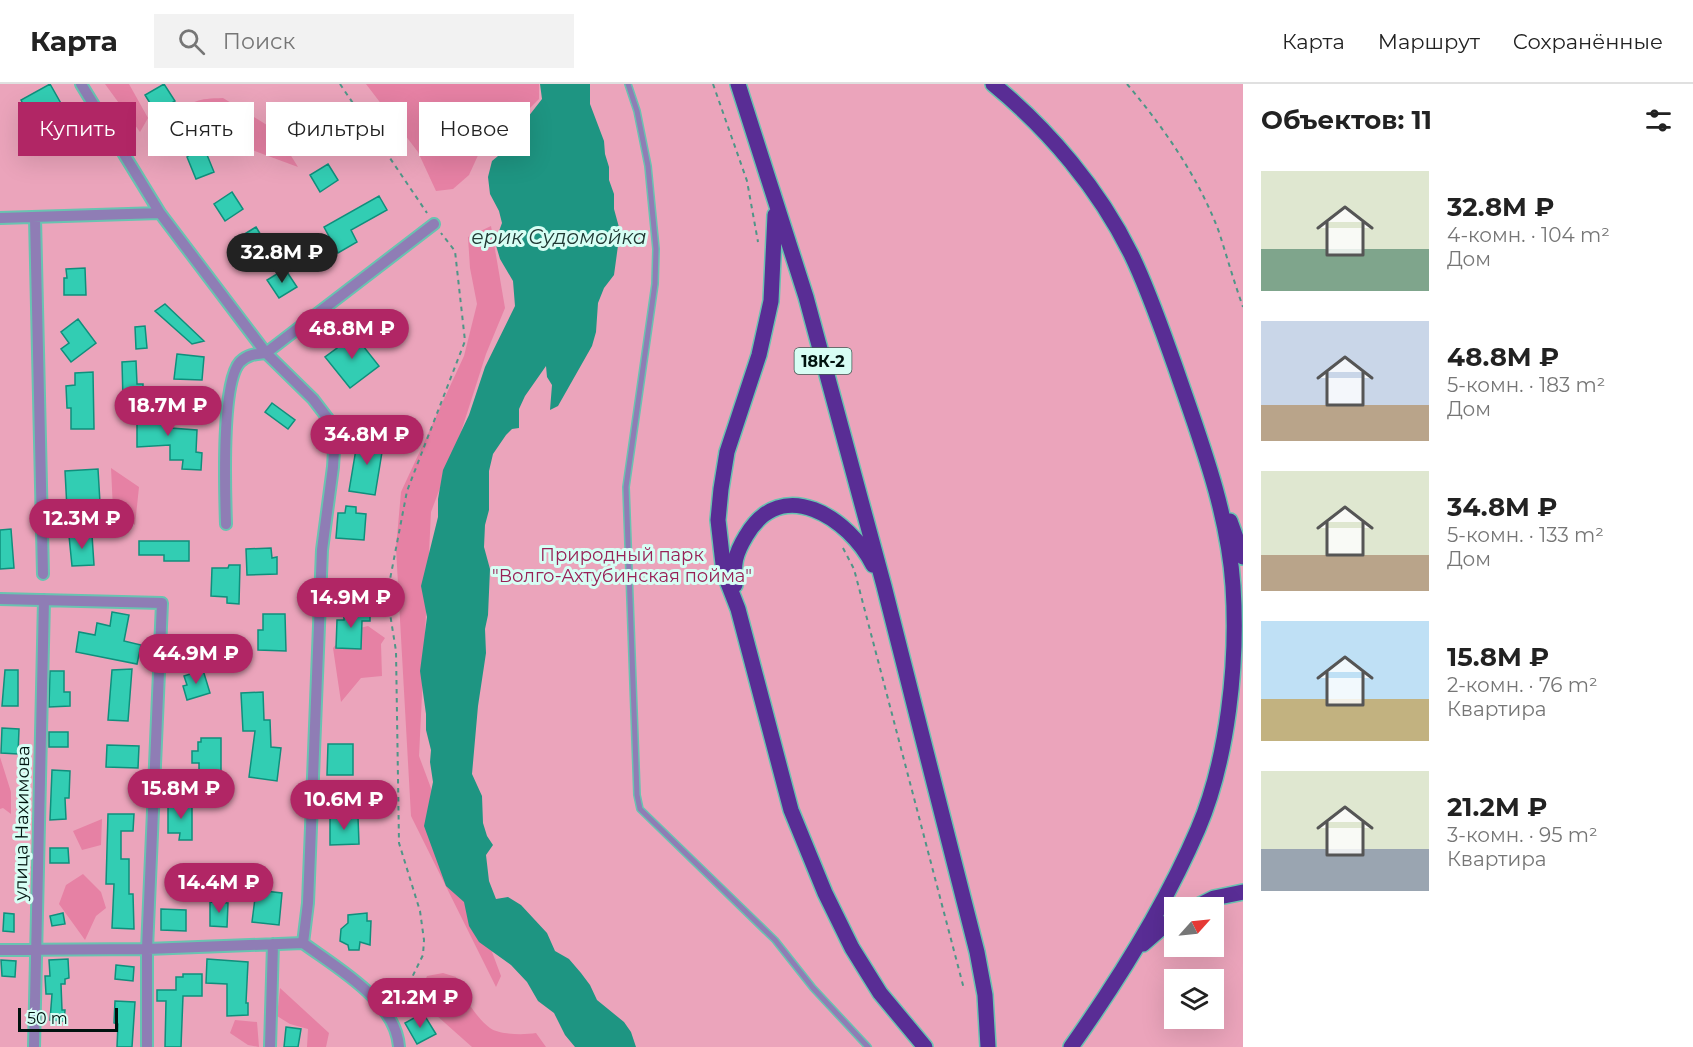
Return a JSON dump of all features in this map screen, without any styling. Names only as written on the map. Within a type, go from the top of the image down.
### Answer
[{"type":"main road","name":"18К-2","points":[[738,84],[806,297],[884,586],[977,952],[985,995],[988,1047]]},
{"type":"main road","points":[[993,84],[1014,101],[1054,142],[1111,219],[1131,254],[1151,300],[1243,557]]},
{"type":"main road","points":[[776,206],[771,301],[759,355],[727,452],[718,520],[724,573],[738,609],[791,810],[825,893],[852,948],[880,993],[925,1047]]},
{"type":"main road","points":[[1073,1045],[1130,957],[1174,878],[1199,827],[1216,772],[1228,714],[1234,652],[1233,585],[1223,524],[1208,461]]},
{"type":"main road","points":[[738,609],[734,565],[739,548],[752,525],[769,512],[788,506],[823,512],[838,522],[852,534],[868,555],[884,586]]},
{"type":"main road","points":[[1219,897],[1243,892]]},
{"type":"main road","points":[[1130,957],[1164,925]]},
{"type":"street","points":[[81,84],[160,213],[266,353],[313,399],[329,420],[335,434],[322,550],[308,903],[303,943]]},
{"type":"street","points":[[0,218],[160,213]]},
{"type":"street","points":[[35,218],[43,574]]},
{"type":"street","points":[[226,524],[224,466],[231,385],[239,363],[250,354],[266,353],[434,224]]},
{"type":"street","points":[[0,599],[162,603],[147,949],[147,1047]]},
{"type":"street","name":"улица Нахимова","points":[[34,1047],[44,600]]},
{"type":"street","points":[[0,950],[147,949],[303,943],[345,973],[376,1000],[391,1018],[398,1035],[399,1047]]},
{"type":"street","points":[[270,1047],[273,944]]},
{"type":"lane","points":[[628,84],[637,111],[648,166],[656,249],[655,284],[626,487],[637,795],[640,809],[775,940],[813,988],[868,1047]]},
{"type":"path","points":[[340,84],[434,224],[456,250],[465,341],[407,491],[387,595],[396,651],[399,843],[420,911],[424,940],[423,955],[391,1018]]},
{"type":"path","points":[[713,84],[747,181],[759,246]]},
{"type":"path","points":[[1127,84],[1152,114],[1190,172],[1218,231],[1243,307]]},
{"type":"path","points":[[838,540],[854,568],[964,988]]},
{"type":"green space","name":"Природный парк \"Волго-Ахтубинская пойма\"","points":[[0,84],[1243,84],[1243,1047],[0,1047]]},
{"type":"shaded area","points":[[105,84],[129,84],[148,118],[140,132],[136,127],[136,102],[118,102]]},
{"type":"shaded area","points":[[366,84],[539,84],[539,99],[530,108],[530,102],[419,102],[419,154],[407,138],[407,102],[380,102]]},
{"type":"shaded area","points":[[223,98],[230,102],[195,102]]},
{"type":"shaded area","points":[[254,117],[266,124],[266,155],[254,151]]},
{"type":"shaded area","points":[[268,156],[291,156],[298,167]]},
{"type":"shaded area","points":[[420,156],[478,156],[469,175],[453,189],[436,191]]},
{"type":"shaded area","points":[[491,226],[505,308],[486,354],[461,432],[431,512],[419,756],[501,976],[496,987],[411,816],[396,548],[401,492],[464,356],[477,304],[470,268],[468,237]]},
{"type":"shaded area","points":[[111,468],[139,487],[135,525],[113,510]]},
{"type":"shaded area","points":[[368,626],[385,638],[381,644],[382,676],[361,678],[341,702],[333,648],[348,631]]},
{"type":"shaded area","points":[[0,757],[11,792],[11,814],[3,808],[0,809]]},
{"type":"shaded area","points":[[102,819],[101,845],[82,850],[73,831]]},
{"type":"shaded area","points":[[83,874],[101,892],[106,908],[96,916],[85,940],[59,904],[66,885]]},
{"type":"shaded area","points":[[443,973],[456,977],[470,1005],[490,1028],[506,1033],[536,1033],[546,1047],[472,1047],[436,1015],[421,990],[427,976]]},
{"type":"shaded area","points":[[280,988],[329,1033],[326,1047],[307,1047],[308,1029],[290,1024],[277,1016]]},
{"type":"shaded area","points":[[235,1020],[257,1022],[259,1047],[248,1045],[230,1033]]},
{"type":"water","name":"ерик Судомойка","points":[[540,84],[590,84],[590,104],[604,141],[609,180],[614,194],[614,209],[620,231],[614,275],[604,288],[598,303],[596,332],[592,346],[558,406],[550,410],[552,385],[547,377],[546,366],[525,396],[519,409],[519,428],[512,429],[506,435],[493,454],[489,471],[489,510],[485,525],[484,547],[490,569],[488,615],[485,629],[486,653],[478,706],[472,774],[482,796],[483,823],[493,845],[486,855],[489,881],[496,899],[508,897],[521,905],[547,933],[555,951],[569,959],[581,973],[597,1000],[624,1022],[631,1032],[636,1047],[575,1047],[565,1035],[554,1013],[538,1001],[527,982],[511,965],[479,942],[469,926],[464,902],[446,886],[424,826],[433,782],[420,671],[427,617],[421,586],[438,517],[438,499],[443,470],[469,415],[485,367],[515,306],[513,281],[500,259],[495,242],[502,223],[499,211],[490,194],[488,177],[492,161],[498,156],[530,156],[530,114],[542,99]]},
{"type":"building","points":[[50,84],[60,102],[22,102],[21,100]]},
{"type":"building","points":[[164,84],[175,101],[149,102],[145,95]]},
{"type":"building","points":[[207,156],[214,172],[196,179],[187,157]]},
{"type":"building","points":[[328,164],[338,180],[320,192],[310,175]]},
{"type":"building","points":[[232,192],[243,209],[225,221],[214,204]]},
{"type":"building","points":[[379,196],[387,210],[351,230],[357,242],[338,253],[324,227]]},
{"type":"building","points":[[256,227],[267,245],[249,257],[238,238]]},
{"type":"building","points":[[85,268],[86,295],[64,295],[66,269]]},
{"type":"building","points":[[285,269],[297,287],[279,298],[267,280]]},
{"type":"building","points":[[165,304],[204,341],[192,344],[155,311]]},
{"type":"building","points":[[78,319],[96,343],[71,362],[61,349],[69,343],[61,332]]},
{"type":"building","points":[[145,326],[147,348],[136,349],[135,327]]},
{"type":"building","points":[[352,332],[379,366],[350,388],[325,357],[337,348],[334,344]]},
{"type":"building","points":[[177,354],[204,357],[202,380],[174,379]]},
{"type":"building","points":[[136,361],[137,384],[143,384],[143,399],[123,400],[122,362]]},
{"type":"building","points":[[93,372],[94,429],[71,429],[71,408],[67,408],[66,386],[75,385],[75,373]]},
{"type":"building","points":[[272,403],[295,420],[288,429],[265,412]]},
{"type":"building","points":[[137,408],[171,410],[171,428],[197,430],[196,452],[202,453],[201,470],[182,469],[183,460],[170,460],[170,445],[137,447]]},
{"type":"building","points":[[358,437],[384,440],[375,495],[349,491]]},
{"type":"building","points":[[98,469],[100,503],[93,503],[94,507],[67,509],[65,471]]},
{"type":"building","points":[[346,506],[356,507],[356,513],[366,514],[364,540],[336,538],[338,513],[345,513]]},
{"type":"building","points":[[11,529],[14,568],[0,569],[0,530]]},
{"type":"building","points":[[92,535],[94,565],[72,566],[69,536]]},
{"type":"building","points":[[139,541],[189,541],[189,561],[164,561],[164,555],[139,555]]},
{"type":"building","points":[[271,548],[272,558],[277,557],[277,574],[247,575],[246,549]]},
{"type":"building","points":[[229,565],[240,565],[239,604],[227,603],[227,597],[211,596],[212,568],[228,568]]},
{"type":"building","points":[[344,609],[370,610],[370,621],[362,621],[361,649],[336,648],[337,620],[344,620]]},
{"type":"building","points":[[112,612],[129,615],[124,641],[141,645],[137,664],[76,652],[79,632],[95,635],[97,623],[110,626]]},
{"type":"building","points":[[263,614],[285,614],[286,651],[258,650],[258,630],[263,630]]},
{"type":"building","points":[[132,669],[128,721],[108,720],[112,670]]},
{"type":"building","points":[[5,670],[18,670],[18,706],[2,706]]},
{"type":"building","points":[[203,670],[210,693],[187,700],[183,686],[187,685],[184,676]]},
{"type":"building","points":[[50,671],[64,671],[64,692],[70,692],[70,706],[49,707]]},
{"type":"building","points":[[263,692],[264,720],[270,720],[271,747],[281,748],[277,781],[249,777],[255,731],[243,731],[241,693]]},
{"type":"building","points":[[2,728],[19,729],[18,754],[1,753]]},
{"type":"building","points":[[49,732],[68,732],[68,747],[49,747]]},
{"type":"building","points":[[201,738],[221,738],[221,772],[199,772],[199,763],[192,763],[192,751],[198,751],[198,742],[201,742]]},
{"type":"building","points":[[328,744],[353,744],[353,775],[327,775]]},
{"type":"building","points":[[107,745],[139,746],[138,768],[106,767]]},
{"type":"building","points":[[52,770],[70,771],[69,798],[65,798],[66,819],[50,820]]},
{"type":"building","points":[[168,802],[192,803],[192,840],[179,840],[180,833],[168,833]]},
{"type":"building","points":[[108,814],[134,814],[133,831],[121,831],[121,859],[129,859],[129,894],[133,894],[134,929],[112,928],[114,884],[106,884]]},
{"type":"building","points":[[330,817],[358,817],[359,844],[330,845]]},
{"type":"building","points":[[50,848],[68,848],[69,863],[50,863]]},
{"type":"building","points":[[256,890],[282,893],[279,925],[252,922]]},
{"type":"building","points":[[210,902],[228,903],[227,927],[210,926]]},
{"type":"building","points":[[161,909],[186,910],[186,931],[161,930]]},
{"type":"building","points":[[4,913],[14,914],[14,932],[3,931]]},
{"type":"building","points":[[63,913],[65,924],[52,926],[50,916]]},
{"type":"building","points":[[367,913],[367,921],[371,921],[370,945],[360,942],[359,950],[349,950],[348,945],[340,941],[341,929],[348,923],[348,915]]},
{"type":"building","points":[[68,959],[69,978],[65,979],[65,984],[61,984],[62,1010],[65,1010],[64,1021],[50,1020],[52,994],[46,994],[45,976],[50,976],[49,960]]},
{"type":"building","points":[[207,959],[248,962],[246,1003],[248,1003],[248,1015],[227,1016],[227,984],[206,983]]},
{"type":"building","points":[[1,960],[16,961],[15,977],[2,976]]},
{"type":"building","points":[[116,965],[134,967],[133,981],[115,979]]},
{"type":"building","points":[[183,974],[202,974],[202,996],[183,996],[181,1047],[165,1047],[166,1001],[157,1001],[157,990],[176,990],[176,977],[183,977]]},
{"type":"building","points":[[115,1001],[135,1002],[132,1047],[117,1047],[118,1024],[114,1023]]},
{"type":"building","points":[[423,1013],[436,1034],[417,1044],[405,1023]]},
{"type":"building","points":[[286,1027],[301,1029],[298,1047],[284,1047]]}]
